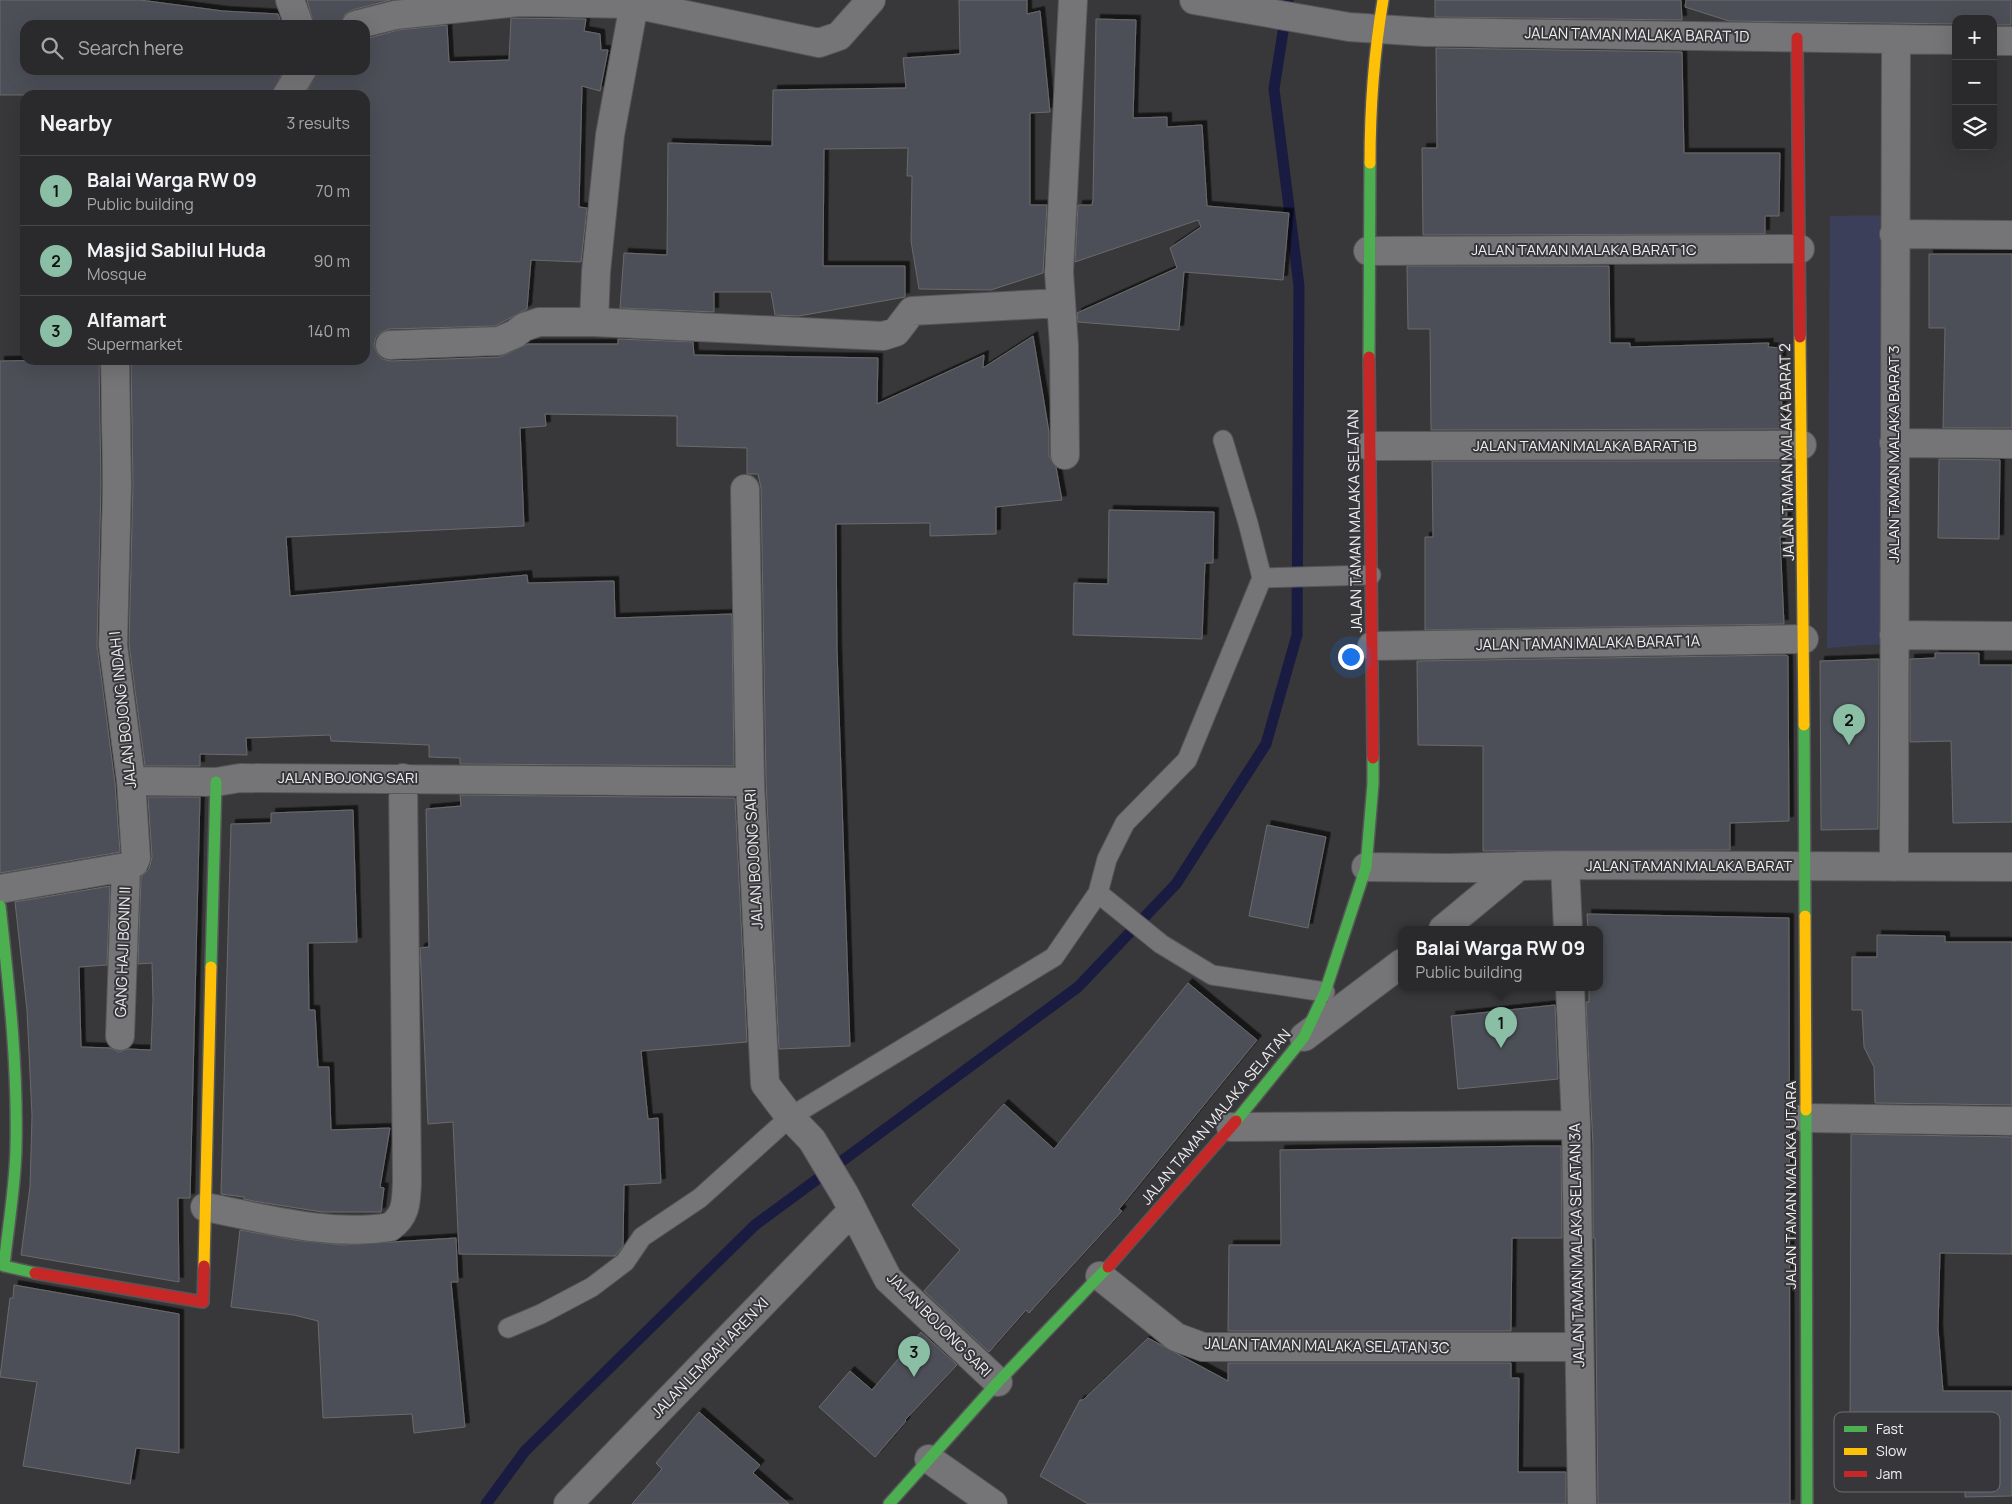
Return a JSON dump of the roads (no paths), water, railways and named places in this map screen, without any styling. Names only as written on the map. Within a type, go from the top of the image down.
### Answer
[{"type":"street","points":[[290,0],[297,20]]},
{"type":"street","points":[[370,21],[395,15],[518,2],[634,4],[819,43],[839,36],[871,0]]},
{"type":"street","points":[[1065,456],[1064,346],[1059,272],[1073,0]]},
{"type":"street","points":[[1194,0],[1310,21],[1378,29]]},
{"type":"street","name":"JALAN TAMAN MALAKA SELATAN","points":[[889,1504],[998,1382],[1100,1276],[1230,1127],[1304,1037],[1325,992],[1366,867],[1372,784],[1368,251],[1370,129],[1378,29],[1384,0]]},
{"type":"street","points":[[594,322],[596,272],[610,135],[634,4]]},
{"type":"street","name":"JALAN TAMAN MALAKA BARAT 1D","points":[[1378,29],[1425,32],[1952,40]]},
{"type":"street","name":"JALAN TAMAN MALAKA BARAT 2","points":[[1797,38],[1804,639],[1804,867]]},
{"type":"street","name":"JALAN TAMAN MALAKA BARAT 3","points":[[1894,867],[1894,234],[1896,40]]},
{"type":"street","points":[[1997,41],[2012,41]]},
{"type":"street","points":[[290,90],[299,75]]},
{"type":"street","points":[[1894,234],[2012,235]]},
{"type":"street","name":"JALAN TAMAN MALAKA BARAT 1C","points":[[1368,251],[1800,248]]},
{"type":"street","points":[[390,345],[499,341],[532,323],[594,322],[883,336],[896,332],[912,311],[1060,304]]},
{"type":"street","name":"JALAN BOJONG INDAH I","points":[[116,365],[117,486],[113,645],[131,781],[136,858],[134,863],[126,867]]},
{"type":"street","points":[[1894,443],[2012,444]]},
{"type":"street","name":"JALAN TAMAN MALAKA BARAT 1B","points":[[1368,446],[1802,445]]},
{"type":"street","points":[[745,489],[750,782]]},
{"type":"street","points":[[1894,635],[2012,636]]},
{"type":"street","name":"JALAN TAMAN MALAKA BARAT 1A","points":[[1372,646],[1804,639]]},
{"type":"street","name":"JALAN BOJONG SARI","points":[[131,781],[216,782],[240,778],[403,778],[750,782],[765,1084],[790,1117],[812,1140],[888,1279],[998,1382]]},
{"type":"street","points":[[205,1207],[302,1225],[339,1229],[390,1228],[403,1215],[406,1208],[407,1182],[403,778]]},
{"type":"street","points":[[0,906],[14,1032],[16,1124],[14,1186],[4,1266],[17,1270],[202,1303],[204,1301],[216,782]]},
{"type":"street","points":[[1565,865],[1568,926]]},
{"type":"street","name":"JALAN TAMAN MALAKA BARAT","points":[[1366,867],[1565,865],[2012,867]]},
{"type":"street","points":[[1447,926],[1519,866]]},
{"type":"street","points":[[0,889],[126,867]]},
{"type":"street","name":"GANG HAJI BONIN II","points":[[120,1036],[126,867]]},
{"type":"street","name":"JALAN TAMAN MALAKA UTARA","points":[[1804,867],[1807,1504]]},
{"type":"street","points":[[1304,1037],[1398,966]]},
{"type":"street","name":"JALAN TAMAN MALAKA SELATAN 3A","points":[[1570,991],[1576,1124],[1578,1347],[1582,1504]]},
{"type":"street","points":[[1805,1118],[2012,1121]]},
{"type":"street","points":[[1230,1127],[1576,1124]]},
{"type":"street","name":"JALAN LEMBAH AREN XI","points":[[568,1504],[848,1203]]},
{"type":"street","name":"JALAN TAMAN MALAKA SELATAN 3C","points":[[1100,1276],[1176,1337],[1203,1347],[1578,1347]]},
{"type":"street","points":[[929,1459],[993,1504]]},
{"type":"lane","points":[[508,1328],[541,1314],[592,1287],[624,1262],[642,1237],[700,1198],[790,1117],[1054,957],[1098,893],[1107,859],[1126,823],[1187,760],[1262,578],[1223,440]]},
{"type":"lane","points":[[1262,578],[1371,575]]},
{"type":"lane","points":[[1098,893],[1161,944],[1212,975],[1325,992]]},
{"type":"waterway","points":[[486,1504],[525,1451],[755,1225],[1078,987],[1176,884],[1266,744],[1297,635],[1299,286],[1274,89],[1288,0]]},
{"type":"place","name":"Masjid Sabilul Huda","points":[[1849,745]]},
{"type":"place","name":"Balai Warga RW 09","points":[[1501,1048]]},
{"type":"place","name":"Alfamart","points":[[914,1377]]}]
